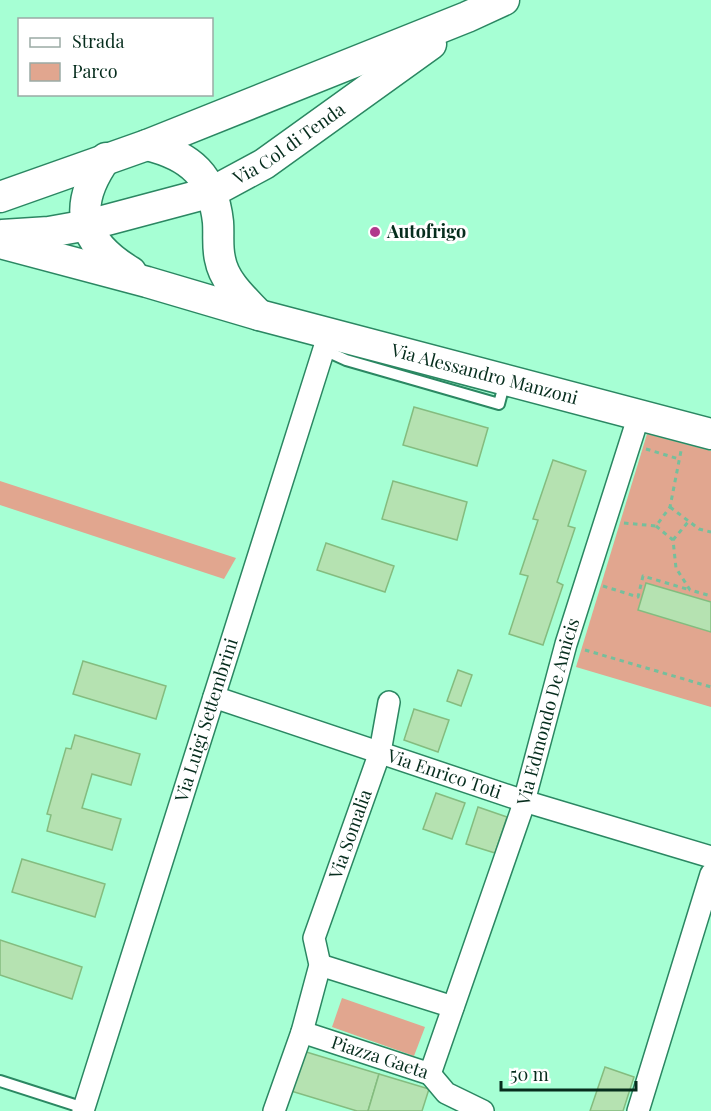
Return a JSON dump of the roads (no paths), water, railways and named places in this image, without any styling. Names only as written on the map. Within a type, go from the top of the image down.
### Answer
[{"type":"main road","name":"Via Col di Tenda","points":[[0,197],[147,145],[467,17],[504,0]]},
{"type":"main road","name":"Via Col di Tenda","points":[[0,235],[49,232],[88,225],[212,192],[264,164],[467,17]]},
{"type":"main road","points":[[147,145],[167,150],[184,159],[202,175],[212,192],[220,260],[228,280],[259,315]]},
{"type":"main road","points":[[106,158],[93,177],[86,196],[88,225],[96,245],[111,260],[147,282]]},
{"type":"main road","name":"Via Alessandro Manzoni","points":[[0,243],[259,315],[327,341],[506,380],[699,431]]},
{"type":"street","name":"Via Luigi Settembrini","points":[[87,1110],[327,341]]},
{"type":"street","name":"Via Edmondo De Amicis","points":[[453,1007],[524,801],[566,644],[639,416]]},
{"type":"street","name":"Via Enrico Toti","points":[[214,698],[524,801],[711,858]]},
{"type":"street","name":"Via Somalia","points":[[320,965],[314,938],[380,752],[389,702]]},
{"type":"street","points":[[638,1111],[711,874]]},
{"type":"street","points":[[274,1111],[302,1032],[320,965],[453,1007]]},
{"type":"street","name":"Piazza Gaeta","points":[[302,1032],[430,1074],[453,1007]]},
{"type":"street","points":[[430,1074],[446,1093],[474,1110]]},
{"type":"lane","points":[[0,1082],[87,1110]]},
{"type":"place","name":"Autofrigo","points":[[375,232]]}]
